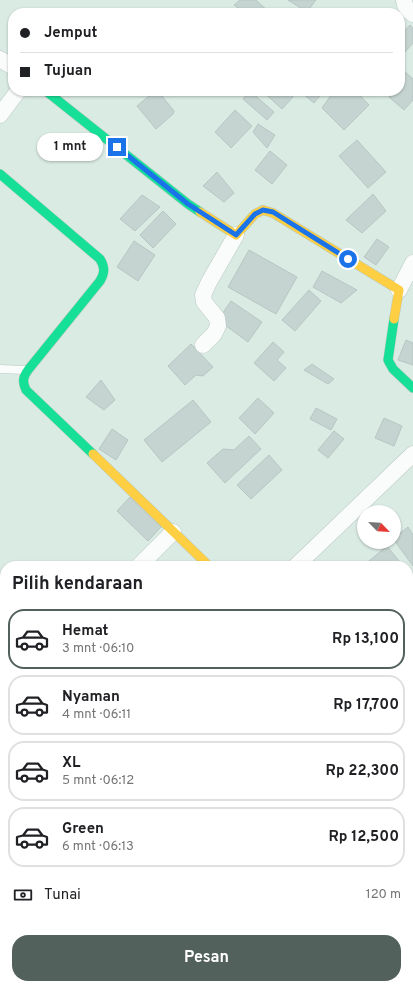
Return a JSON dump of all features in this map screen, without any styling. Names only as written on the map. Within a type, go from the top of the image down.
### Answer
[{"type":"main road","points":[[52,96],[188,204],[236,235],[255,214],[263,210],[273,212],[399,290],[388,360],[393,369],[413,388]]},
{"type":"main road","points":[[0,174],[100,259],[104,265],[104,274],[100,281],[28,370],[24,377],[23,384],[26,390],[204,561]]},
{"type":"street","points":[[404,0],[405,7],[413,14]]},
{"type":"street","points":[[0,115],[14,96]]},
{"type":"street","points":[[203,345],[214,334],[218,326],[217,318],[204,302],[203,295],[236,235]]},
{"type":"street","points":[[399,290],[413,263]]},
{"type":"street","points":[[301,561],[413,454]]},
{"type":"street","points":[[144,561],[173,532]]},
{"type":"lane","points":[[0,369],[28,370]]},
{"type":"building","points":[[240,0],[256,0],[265,8],[238,8],[234,5]]},
{"type":"building","points":[[288,0],[316,0],[310,8],[301,8]]},
{"type":"building","points":[[410,25],[413,28],[413,43],[405,52],[405,30]]},
{"type":"building","points":[[405,72],[413,79],[413,100],[404,110],[389,97],[405,96]]},
{"type":"building","points":[[149,96],[162,96],[174,111],[173,114],[156,129],[137,106]]},
{"type":"building","points":[[246,96],[256,96],[274,112],[267,120],[243,99]]},
{"type":"building","points":[[268,96],[292,96],[293,97],[282,109]]},
{"type":"building","points":[[306,96],[320,96],[314,103]]},
{"type":"building","points":[[330,96],[361,96],[369,105],[344,130],[322,108]]},
{"type":"building","points":[[235,110],[252,126],[231,148],[215,132]]},
{"type":"building","points":[[258,124],[275,135],[267,148],[253,132]]},
{"type":"building","points":[[357,140],[386,172],[368,188],[339,156]]},
{"type":"building","points":[[270,151],[287,165],[272,184],[255,170]]},
{"type":"building","points":[[217,172],[234,193],[224,202],[203,186]]},
{"type":"building","points":[[373,194],[386,211],[362,233],[346,220]]},
{"type":"building","points":[[142,195],[160,207],[135,231],[120,219]]},
{"type":"building","points":[[163,211],[176,224],[153,248],[140,235]]},
{"type":"building","points":[[377,239],[389,247],[376,265],[364,257]]},
{"type":"building","points":[[134,241],[155,255],[138,281],[117,267]]},
{"type":"building","points":[[249,250],[297,277],[276,314],[228,287]]},
{"type":"building","points":[[322,271],[357,290],[341,303],[313,287]]},
{"type":"building","points":[[309,290],[321,301],[295,331],[282,320]]},
{"type":"building","points":[[231,301],[262,322],[248,342],[218,320]]},
{"type":"building","points":[[406,340],[413,343],[413,365],[398,360]]},
{"type":"building","points":[[273,342],[284,352],[277,360],[286,368],[274,381],[254,363]]},
{"type":"building","points":[[191,344],[213,367],[203,376],[196,375],[185,385],[168,366]]},
{"type":"building","points":[[312,364],[334,379],[328,384],[304,370]]},
{"type":"building","points":[[101,380],[115,400],[104,410],[86,397]]},
{"type":"building","points":[[258,398],[274,413],[255,434],[239,418]]},
{"type":"building","points":[[193,400],[211,422],[162,462],[144,440]]},
{"type":"building","points":[[316,408],[337,419],[331,430],[310,419]]},
{"type":"building","points":[[384,418],[402,426],[394,446],[375,438]]},
{"type":"building","points":[[112,429],[128,440],[116,460],[99,449]]},
{"type":"building","points":[[334,431],[344,439],[328,458],[318,450]]},
{"type":"building","points":[[249,436],[261,449],[225,483],[207,463],[223,449],[234,450]]},
{"type":"building","points":[[269,455],[282,470],[251,499],[237,485]]},
{"type":"building","points":[[130,497],[161,527],[148,541],[117,511]]},
{"type":"building","points":[[408,527],[413,535],[413,561],[409,561],[401,549],[401,532]]},
{"type":"building","points":[[383,549],[389,549],[399,561],[369,561]]},
{"type":"traffic: fast","points":[[52,96],[200,212]]},
{"type":"traffic: fast","points":[[0,174],[100,259],[103,265],[104,273],[100,281],[28,370],[24,380],[26,390],[93,454]]},
{"type":"traffic: fast","points":[[394,319],[388,360],[393,369],[413,388]]},
{"type":"traffic: slow","points":[[200,212],[236,235],[255,214],[263,210],[273,213],[399,290],[394,319]]},
{"type":"traffic: slow","points":[[93,454],[204,561]]},
{"type":"route","points":[[117,147],[188,204],[236,235],[255,214],[263,210],[273,212],[348,259]]}]
